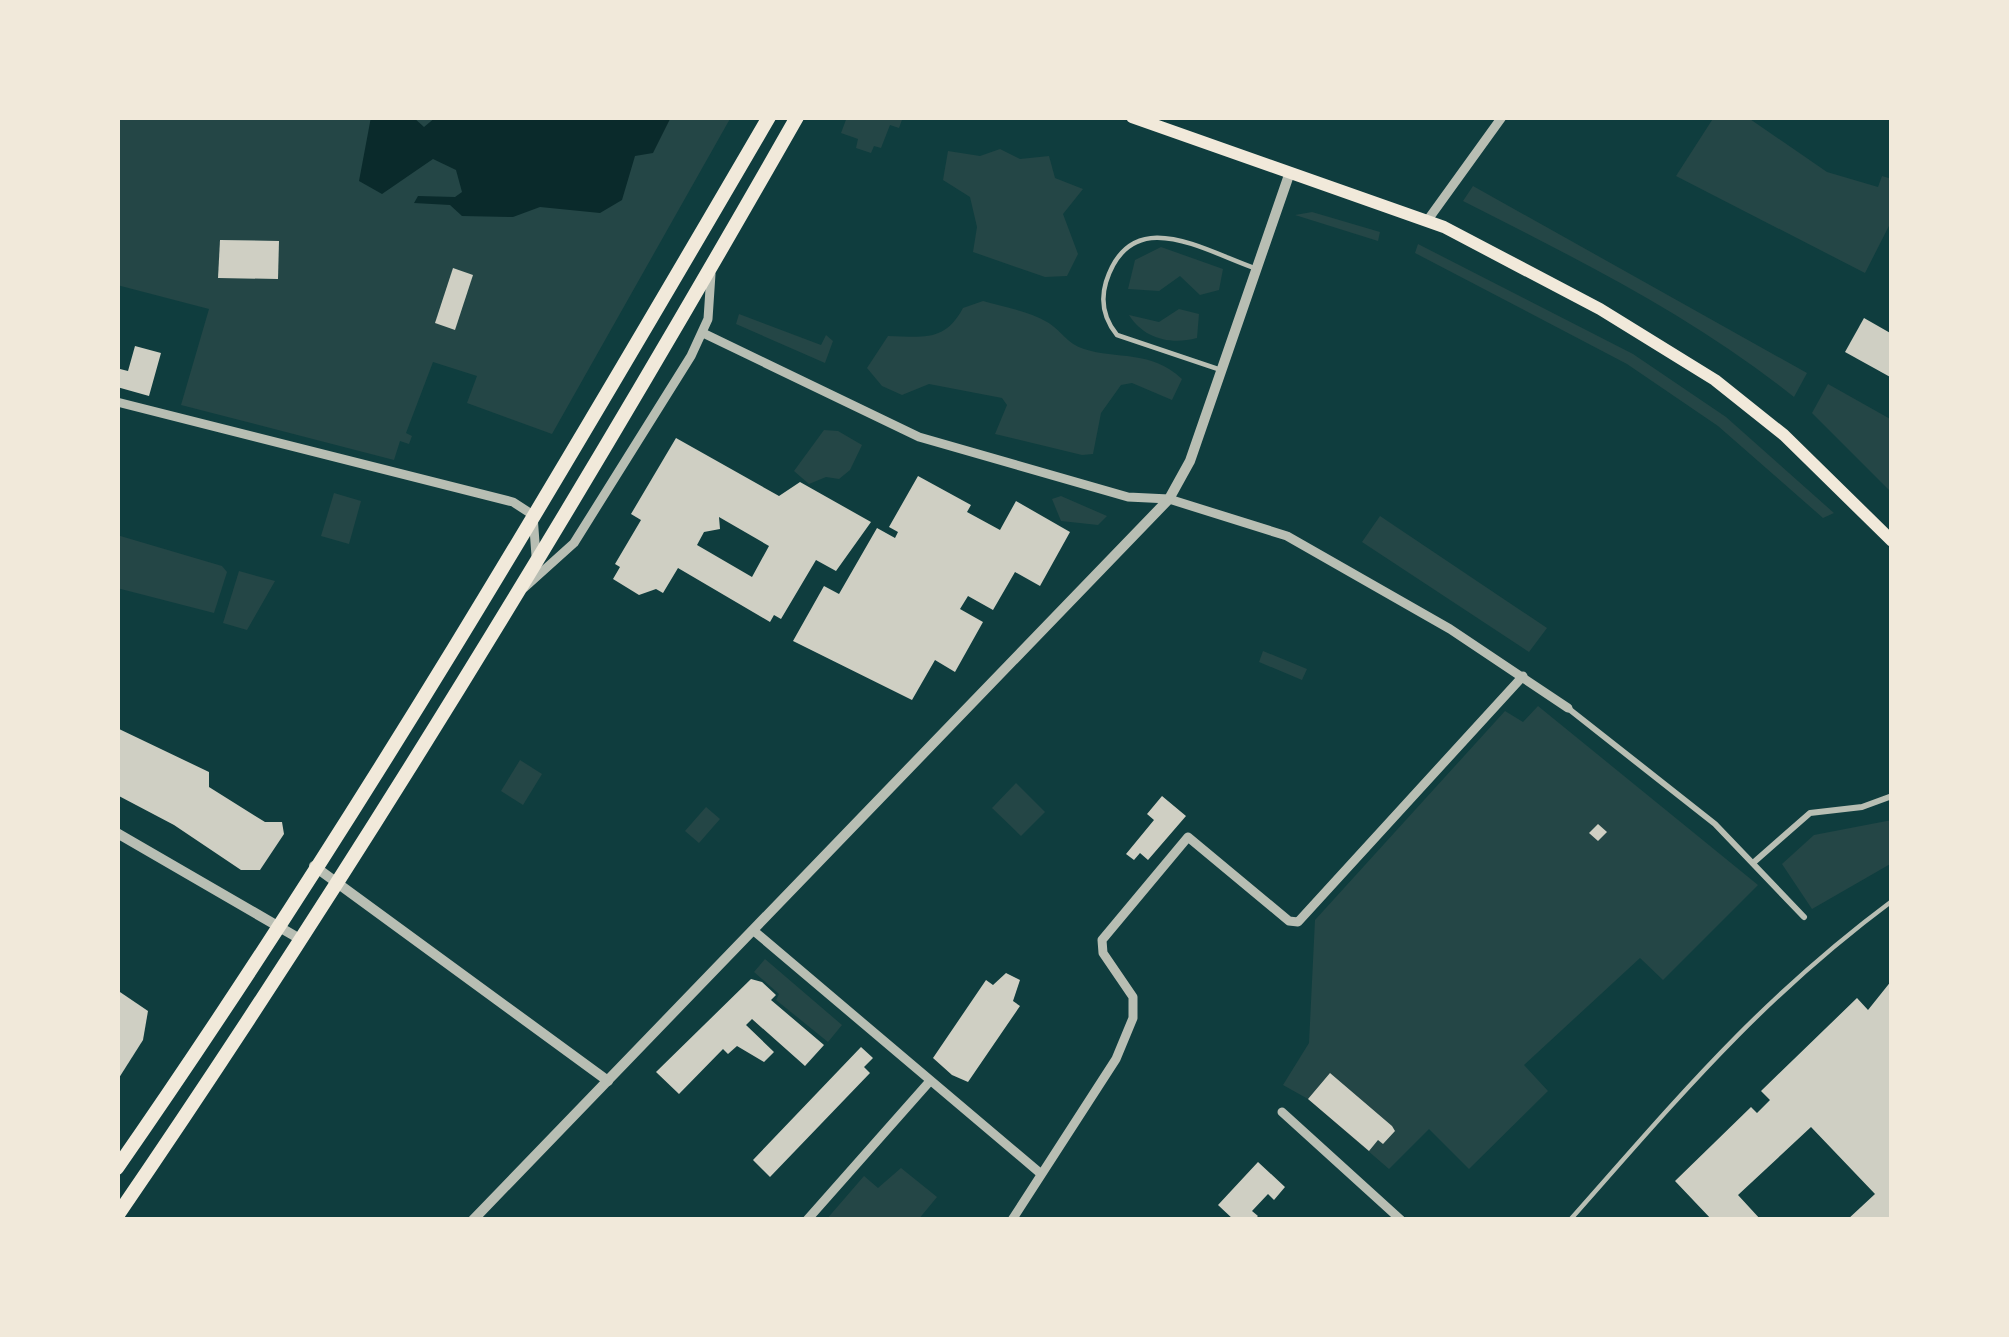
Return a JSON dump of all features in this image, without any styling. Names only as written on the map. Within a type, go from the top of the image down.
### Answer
[{"type":"main road","points":[[117,1168],[278,926],[533,515],[770,117]]},
{"type":"main road","points":[[117,1216],[300,939],[536,562],[797,117]]},
{"type":"main road","points":[[1132,117],[1427,221],[1584,300],[1715,380],[1784,435],[1892,542]]},
{"type":"street","points":[[1427,221],[1502,117]]},
{"type":"street","points":[[473,1220],[1169,499],[1190,461],[1289,176]]},
{"type":"street","points":[[512,600],[574,543],[704,334],[712,266]]},
{"type":"street","points":[[704,334],[919,437],[1128,497],[1169,499],[1278,532],[1324,554],[1568,708],[1715,824],[1804,917]]},
{"type":"street","points":[[117,402],[513,502],[533,515],[539,540],[536,562]]},
{"type":"street","points":[[1012,1220],[1117,1059],[1133,1018],[1133,998],[1103,953],[1102,940],[1189,837],[1289,921],[1304,918],[1522,676]]},
{"type":"street","points":[[1753,862],[1810,813],[1862,807],[1892,796]]},
{"type":"street","points":[[117,833],[300,939]]},
{"type":"street","points":[[314,866],[608,1081]]},
{"type":"street","points":[[754,931],[1040,1173]]},
{"type":"street","points":[[807,1220],[930,1081]]},
{"type":"street","points":[[1282,1112],[1401,1220]]},
{"type":"lane","points":[[1222,370],[1112,331],[1103,298],[1112,264],[1126,244],[1149,236],[1257,269]]},
{"type":"lane","points":[[1570,1220],[1705,1064],[1773,995],[1892,901]]},
{"type":"shaded area","points":[[117,117],[731,117],[552,434],[467,403],[477,376],[433,362],[406,433],[412,436],[409,444],[400,441],[394,460],[181,405],[209,309],[117,285]]},
{"type":"shaded area","points":[[371,117],[413,117],[424,127],[436,117],[671,117],[653,153],[635,156],[622,200],[600,213],[540,207],[513,217],[462,216],[450,205],[414,203],[418,196],[455,197],[462,192],[456,170],[433,159],[382,194],[359,181]]},
{"type":"shaded area","points":[[847,117],[903,117],[899,128],[890,125],[881,148],[874,146],[871,153],[856,148],[858,139],[841,133]]},
{"type":"shaded area","points":[[1714,117],[1747,117],[1827,172],[1878,187],[1882,176],[1892,179],[1892,220],[1865,273],[1676,176]]},
{"type":"shaded area","points":[[1000,149],[1020,159],[1049,156],[1055,178],[1083,189],[1063,214],[1078,254],[1067,276],[1045,277],[973,252],[977,227],[970,197],[943,180],[948,151],[980,156]]},
{"type":"shaded area","points":[[1473,186],[1807,373],[1794,397],[1675,315],[1463,201]]},
{"type":"shaded area","points":[[1312,212],[1380,232],[1378,241],[1295,215]]},
{"type":"shaded area","points":[[1418,244],[1633,354],[1726,417],[1834,513],[1823,518],[1718,426],[1627,364],[1415,253]]},
{"type":"shaded area","points":[[1161,247],[1223,269],[1219,290],[1200,295],[1180,276],[1159,291],[1128,289],[1135,260]]},
{"type":"shaded area","points":[[983,301],[1040,318],[1084,349],[1146,359],[1182,379],[1172,400],[1132,383],[1121,385],[1101,413],[1093,454],[1082,455],[995,434],[1007,405],[1002,398],[929,384],[902,395],[882,386],[867,368],[888,336],[941,332],[963,308]]},
{"type":"shaded area","points":[[1179,309],[1199,314],[1197,338],[1159,338],[1142,330],[1129,315],[1159,322]]},
{"type":"shaded area","points":[[739,314],[821,345],[826,335],[833,341],[825,363],[736,324]]},
{"type":"shaded area","points":[[1828,384],[1892,420],[1892,493],[1812,413]]},
{"type":"shaded area","points":[[824,430],[838,431],[862,445],[850,470],[839,479],[826,477],[809,484],[794,471]]},
{"type":"shaded area","points":[[334,493],[361,501],[349,544],[321,536]]},
{"type":"shaded area","points":[[1061,496],[1107,516],[1098,525],[1061,521],[1052,499]]},
{"type":"shaded area","points":[[1380,516],[1547,628],[1529,652],[1362,542]]},
{"type":"shaded area","points":[[117,535],[222,566],[227,572],[214,613],[117,588]]},
{"type":"shaded area","points":[[239,571],[275,581],[247,630],[223,623]]},
{"type":"shaded area","points":[[1263,651],[1307,669],[1302,680],[1259,662]]},
{"type":"shaded area","points":[[1538,706],[1758,885],[1663,980],[1640,958],[1524,1065],[1548,1091],[1469,1169],[1429,1129],[1389,1169],[1308,1099],[1283,1085],[1309,1043],[1315,920],[1505,711],[1523,722]]},
{"type":"shaded area","points":[[520,760],[542,774],[523,805],[501,791]]},
{"type":"shaded area","points":[[1016,783],[1045,812],[1021,836],[992,808]]},
{"type":"shaded area","points":[[706,807],[720,819],[699,843],[685,831]]},
{"type":"shaded area","points":[[1892,820],[1892,863],[1812,909],[1782,864],[1814,835]]},
{"type":"shaded area","points":[[765,959],[842,1025],[828,1042],[776,1000],[779,994],[754,972]]},
{"type":"shaded area","points":[[901,1168],[937,1197],[918,1220],[826,1220],[864,1176],[878,1188]]},
{"type":"building","points":[[220,240],[279,241],[278,279],[218,278]]},
{"type":"building","points":[[453,268],[473,275],[455,330],[435,323]]},
{"type":"building","points":[[1864,318],[1892,334],[1892,378],[1845,352]]},
{"type":"building","points":[[135,346],[161,353],[149,396],[117,387],[120,369],[128,371]]},
{"type":"building","points":[[676,438],[779,496],[800,482],[871,522],[836,571],[816,560],[781,619],[774,615],[770,622],[678,568],[663,593],[656,589],[639,595],[613,579],[620,567],[615,564],[641,520],[631,514]],"holes":[[[719,517],[769,546],[752,577],[697,545],[704,532],[720,529]]]},
{"type":"building","points":[[918,476],[971,505],[967,512],[1000,530],[1016,501],[1070,532],[1040,586],[1015,572],[993,610],[968,596],[960,609],[983,622],[955,672],[935,660],[912,700],[793,641],[824,586],[839,594],[877,528],[895,538],[898,532],[889,527]]},
{"type":"building","points":[[117,728],[209,772],[209,787],[265,822],[282,822],[284,834],[260,870],[241,870],[174,825],[117,795]]},
{"type":"building","points":[[1162,796],[1186,816],[1148,860],[1140,853],[1134,860],[1126,854],[1154,820],[1147,814]]},
{"type":"building","points":[[1598,824],[1607,832],[1598,841],[1589,833]]},
{"type":"building","points":[[1006,973],[1020,980],[1013,1001],[1020,1006],[968,1082],[933,1058],[986,980],[993,985]]},
{"type":"building","points":[[751,979],[762,982],[776,995],[771,1000],[824,1045],[805,1066],[752,1019],[746,1025],[774,1052],[764,1062],[737,1046],[728,1054],[723,1049],[679,1094],[656,1072]]},
{"type":"building","points":[[1892,980],[1892,1220],[1847,1220],[1875,1194],[1811,1127],[1738,1195],[1761,1220],[1712,1220],[1675,1181],[1751,1107],[1757,1113],[1770,1100],[1761,1091],[1857,998],[1868,1010]]},
{"type":"building","points":[[117,990],[148,1011],[143,1040],[117,1081]]},
{"type":"building","points":[[861,1047],[873,1058],[864,1067],[870,1073],[770,1177],[753,1160]]},
{"type":"building","points":[[1330,1073],[1392,1126],[1395,1131],[1383,1144],[1378,1140],[1369,1151],[1308,1099]]},
{"type":"building","points":[[1258,1162],[1285,1187],[1274,1200],[1268,1194],[1252,1211],[1258,1216],[1254,1220],[1234,1220],[1218,1205]]}]
